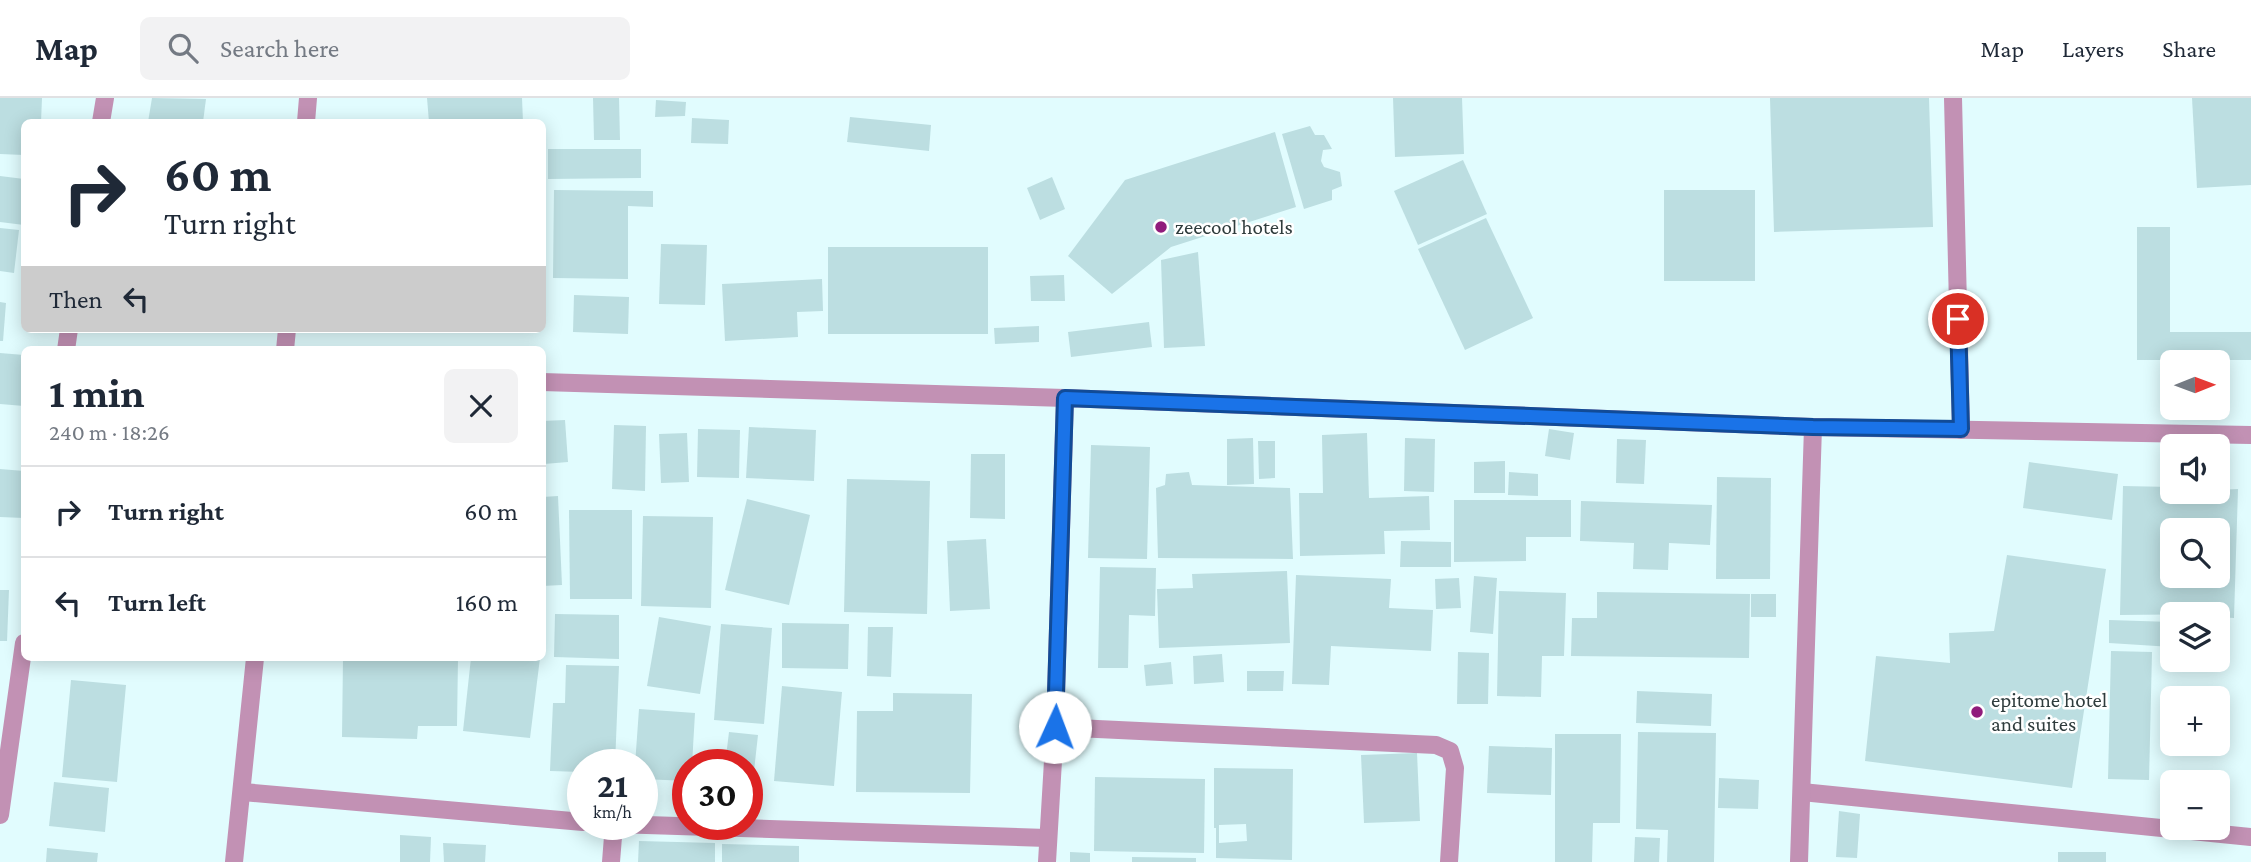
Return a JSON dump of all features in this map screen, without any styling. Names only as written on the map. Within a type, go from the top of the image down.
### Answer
[{"type":"street","points":[[102,119],[105,98]]},
{"type":"street","points":[[306,119],[308,98]]},
{"type":"street","points":[[1953,98],[1961,429]]},
{"type":"street","points":[[546,382],[1065,398],[1813,427],[2251,435]]},
{"type":"street","points":[[1047,862],[1055,727],[1065,398]]},
{"type":"street","points":[[1799,862],[1813,427]]},
{"type":"street","points":[[0,815],[21,661]]},
{"type":"street","points":[[234,862],[255,661]]},
{"type":"street","points":[[1055,727],[1436,745],[1450,751],[1455,768],[1449,862]]},
{"type":"street","points":[[243,792],[567,820]]},
{"type":"street","points":[[1802,792],[2251,836]]},
{"type":"street","points":[[658,825],[1047,838]]},
{"type":"street","points":[[611,862],[613,840]]},
{"type":"building","points":[[0,98],[42,98],[41,119],[21,119],[21,155],[0,154]]},
{"type":"building","points":[[152,98],[206,99],[203,119],[148,119]]},
{"type":"building","points":[[427,98],[522,98],[523,119],[429,119]]},
{"type":"building","points":[[593,98],[619,98],[620,140],[594,140]]},
{"type":"building","points":[[1393,98],[1462,98],[1464,154],[1395,157]]},
{"type":"building","points":[[1770,98],[1929,98],[1933,227],[1774,232]]},
{"type":"building","points":[[2192,98],[2251,98],[2251,185],[2197,188]]},
{"type":"building","points":[[656,100],[686,102],[685,116],[655,117]]},
{"type":"building","points":[[850,117],[931,125],[929,151],[847,142]]},
{"type":"building","points":[[692,118],[729,120],[728,144],[691,143]]},
{"type":"building","points":[[1310,126],[1315,135],[1324,135],[1332,149],[1323,150],[1321,161],[1324,167],[1340,172],[1342,186],[1332,190],[1332,200],[1304,209],[1282,134]]},
{"type":"building","name":"zeecool hotels","points":[[1275,132],[1296,207],[1171,247],[1112,294],[1068,256],[1125,180]]},
{"type":"building","points":[[548,149],[641,149],[641,178],[548,179]]},
{"type":"building","points":[[1463,160],[1487,214],[1418,245],[1394,191]]},
{"type":"building","points":[[0,176],[21,179],[21,225],[0,222]]},
{"type":"building","points":[[1052,177],[1065,209],[1040,220],[1027,188]]},
{"type":"building","points":[[554,190],[653,191],[653,207],[628,206],[628,279],[553,278]]},
{"type":"building","points":[[1664,190],[1755,190],[1755,281],[1664,281]]},
{"type":"building","points":[[1486,218],[1533,318],[1465,350],[1418,249]]},
{"type":"building","points":[[2137,227],[2170,227],[2170,332],[2251,332],[2251,360],[2230,360],[2230,350],[2160,350],[2160,360],[2137,360]]},
{"type":"building","points":[[0,228],[19,230],[14,273],[0,271]]},
{"type":"building","points":[[661,244],[707,245],[705,305],[659,304]]},
{"type":"building","points":[[828,247],[988,247],[988,334],[828,334]]},
{"type":"building","points":[[1198,252],[1205,346],[1164,348],[1161,260]]},
{"type":"building","points":[[1064,275],[1065,301],[1031,301],[1030,276]]},
{"type":"building","points":[[822,279],[823,311],[797,312],[798,337],[725,341],[722,284]]},
{"type":"building","points":[[574,295],[629,297],[628,334],[573,332]]},
{"type":"building","points":[[0,302],[6,303],[3,341],[0,341]]},
{"type":"building","points":[[1149,322],[1152,347],[1071,357],[1068,332]]},
{"type":"building","points":[[1039,326],[1039,342],[995,344],[994,328]]},
{"type":"building","points":[[0,353],[21,355],[21,406],[0,404]]},
{"type":"building","points":[[565,420],[568,462],[546,464],[546,421]]},
{"type":"building","points":[[614,425],[646,426],[645,491],[612,489]]},
{"type":"building","points":[[749,427],[816,430],[814,481],[746,478]]},
{"type":"building","points":[[698,429],[740,430],[739,478],[697,477]]},
{"type":"building","points":[[1549,429],[1574,433],[1570,460],[1545,456]]},
{"type":"building","points":[[687,433],[689,482],[661,483],[659,434]]},
{"type":"building","points":[[1367,433],[1369,498],[1429,496],[1430,530],[1384,531],[1385,554],[1300,556],[1299,493],[1323,493],[1322,435]]},
{"type":"building","points":[[1253,438],[1254,484],[1227,485],[1227,439]]},
{"type":"building","points":[[1405,438],[1435,439],[1434,492],[1404,491]]},
{"type":"building","points":[[1617,439],[1646,440],[1644,484],[1616,483]]},
{"type":"building","points":[[1258,441],[1275,441],[1275,478],[1259,479]]},
{"type":"building","points":[[1091,445],[1150,447],[1147,559],[1088,558]]},
{"type":"building","points":[[971,454],[1005,454],[1005,519],[970,518]]},
{"type":"building","points":[[1505,461],[1505,493],[1474,493],[1474,462]]},
{"type":"building","points":[[2029,462],[2118,474],[2112,520],[2023,508]]},
{"type":"building","points":[[0,469],[21,471],[21,518],[0,517]]},
{"type":"building","points":[[1189,472],[1192,485],[1290,488],[1293,559],[1158,558],[1156,488],[1165,485],[1166,474]]},
{"type":"building","points":[[1509,472],[1538,474],[1538,496],[1508,495]]},
{"type":"building","points":[[1717,477],[1771,478],[1770,579],[1716,579]]},
{"type":"building","points":[[847,479],[930,481],[927,614],[844,612]]},
{"type":"building","points":[[2123,486],[2160,487],[2160,504],[2230,504],[2230,489],[2238,489],[2234,618],[2230,618],[2230,602],[2160,602],[2160,615],[2120,615]]},
{"type":"building","points":[[558,496],[562,585],[546,586],[546,497]]},
{"type":"building","points":[[747,499],[810,515],[789,605],[725,590]]},
{"type":"building","points":[[1454,500],[1571,500],[1571,537],[1526,537],[1526,561],[1454,562]]},
{"type":"building","points":[[1581,501],[1712,505],[1710,545],[1669,543],[1668,570],[1633,569],[1634,543],[1580,541]]},
{"type":"building","points":[[569,510],[632,510],[632,599],[570,599]]},
{"type":"building","points":[[643,516],[713,517],[711,608],[641,606]]},
{"type":"building","points":[[986,539],[990,609],[950,611],[947,541]]},
{"type":"building","points":[[1401,541],[1451,542],[1451,567],[1400,567]]},
{"type":"building","name":"epitome hotel and suites","points":[[2007,555],[2106,569],[2072,788],[1865,761],[1876,656],[1950,663],[1949,633],[1994,631]]},
{"type":"building","points":[[1100,567],[1156,568],[1155,616],[1129,615],[1128,668],[1098,668]]},
{"type":"building","points":[[1287,571],[1290,643],[1159,648],[1157,589],[1193,588],[1192,574]]},
{"type":"building","points":[[1296,575],[1391,579],[1389,608],[1433,610],[1431,651],[1331,646],[1329,685],[1292,684]]},
{"type":"building","points":[[1474,576],[1497,578],[1493,634],[1470,632]]},
{"type":"building","points":[[1459,578],[1461,608],[1436,609],[1435,579]]},
{"type":"building","points":[[0,590],[9,590],[7,641],[0,641]]},
{"type":"building","points":[[1499,591],[1566,593],[1564,656],[1542,656],[1541,697],[1497,696]]},
{"type":"building","points":[[1597,592],[1750,594],[1749,658],[1571,656],[1572,618],[1597,618]]},
{"type":"building","points":[[1751,594],[1776,594],[1776,617],[1751,617]]},
{"type":"building","points":[[555,614],[619,615],[619,659],[554,657]]},
{"type":"building","points":[[659,617],[711,626],[700,694],[647,686]]},
{"type":"building","points":[[2109,620],[2160,622],[2160,646],[2109,643]]},
{"type":"building","points":[[782,623],[849,624],[848,669],[782,668]]},
{"type":"building","points":[[721,624],[772,628],[764,724],[714,720]]},
{"type":"building","points":[[868,627],[893,627],[891,677],[867,676]]},
{"type":"building","points":[[2111,651],[2152,652],[2149,780],[2108,779]]},
{"type":"building","points":[[1458,652],[1489,653],[1488,704],[1457,704]]},
{"type":"building","points":[[1222,654],[1224,682],[1194,684],[1193,656]]},
{"type":"building","points":[[343,661],[458,661],[457,726],[418,726],[417,739],[342,737]]},
{"type":"building","points":[[471,661],[540,661],[530,738],[463,731]]},
{"type":"building","points":[[1171,662],[1173,684],[1146,686],[1144,665]]},
{"type":"building","points":[[566,665],[619,666],[616,749],[567,749],[567,772],[550,771],[553,703],[565,703]]},
{"type":"building","points":[[1247,671],[1284,671],[1283,691],[1247,691]]},
{"type":"building","points":[[71,680],[126,685],[117,782],[62,777]]},
{"type":"building","points":[[782,686],[842,692],[834,786],[774,781]]},
{"type":"building","points":[[1637,691],[1712,694],[1711,726],[1636,723]]},
{"type":"building","points":[[893,693],[972,694],[970,793],[856,792],[857,711],[893,711]]},
{"type":"building","points":[[639,709],[695,713],[693,749],[672,749],[672,780],[658,780],[658,749],[636,749]]},
{"type":"building","points":[[729,732],[758,735],[756,749],[727,749]]},
{"type":"building","points":[[1638,732],[1716,733],[1714,862],[1667,862],[1668,830],[1636,829]]},
{"type":"building","points":[[1555,734],[1621,734],[1620,823],[1593,823],[1592,862],[1555,862]]},
{"type":"building","points":[[1489,746],[1552,748],[1551,795],[1487,793]]},
{"type":"building","points":[[1417,753],[1420,821],[1364,823],[1361,755]]},
{"type":"building","points":[[1214,768],[1293,769],[1292,860],[1216,858]],"holes":[[[1246,824],[1247,841],[1219,843],[1219,825]]]},
{"type":"building","points":[[1095,777],[1205,779],[1204,853],[1094,851]]},
{"type":"building","points":[[1719,778],[1759,780],[1758,809],[1718,808]]},
{"type":"building","points":[[54,782],[109,788],[105,832],[49,826]]},
{"type":"building","points":[[1839,811],[1860,814],[1857,858],[1836,857]]},
{"type":"building","points":[[400,835],[431,837],[430,862],[400,862]]},
{"type":"building","points":[[1635,837],[1660,838],[1659,862],[1634,862]]},
{"type":"building","points":[[639,841],[715,843],[715,862],[638,862]]},
{"type":"building","points":[[443,843],[486,845],[485,862],[444,862]]},
{"type":"building","points":[[722,844],[799,846],[799,862],[722,862]]},
{"type":"building","points":[[47,848],[98,853],[97,862],[46,862]]},
{"type":"building","points":[[1070,852],[1090,853],[1090,862],[1070,862]]},
{"type":"building","points":[[2058,852],[2106,852],[2106,862],[2058,862]]},
{"type":"building","points":[[1132,857],[1196,858],[1196,862],[1132,862]]},
{"type":"place","name":"zeecool hotels","points":[[1161,227]]},
{"type":"place","name":"epitome hotel and suites","points":[[1977,712]]},
{"type":"route","points":[[1055,727],[1065,398],[1813,427],[1961,429],[1958,319]]}]
